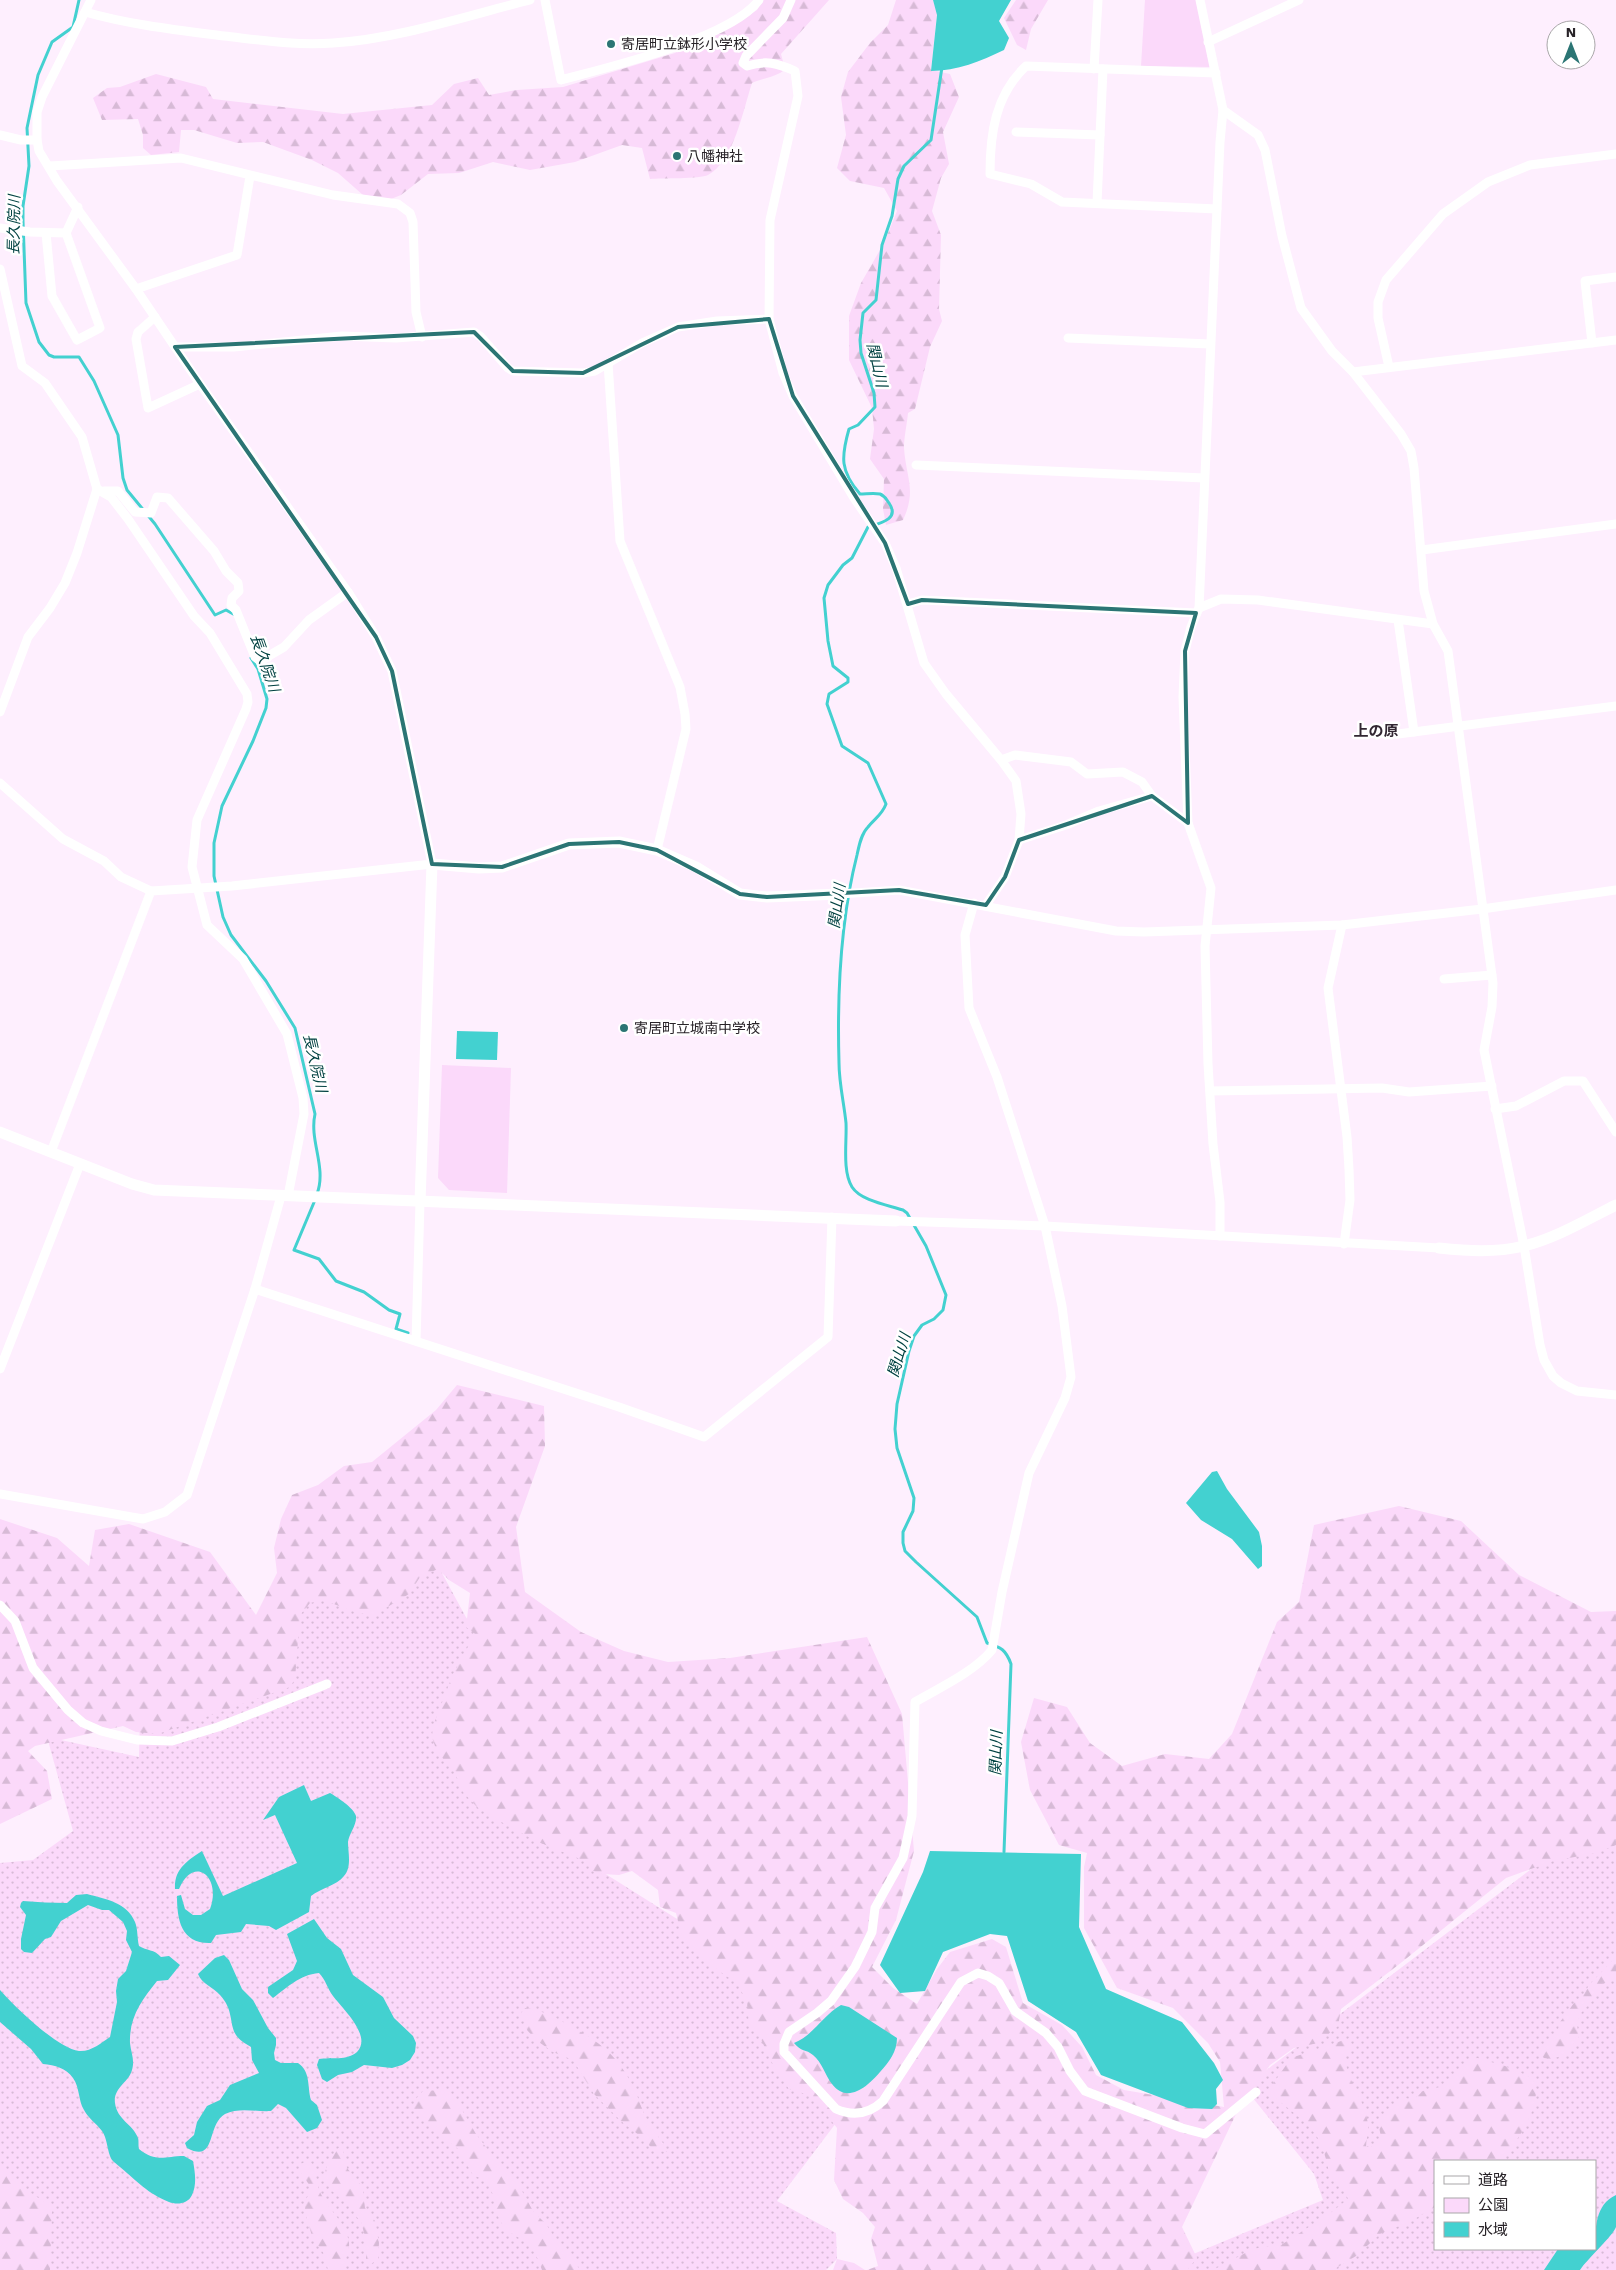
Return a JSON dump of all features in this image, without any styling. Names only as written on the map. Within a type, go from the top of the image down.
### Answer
[{"type":"street","points":[[91,0],[42,97],[37,112],[36,140],[39,150],[57,181],[78,207],[200,384],[348,592],[376,637],[392,671],[432,864],[416,1341]]},
{"type":"street","points":[[85,12],[123,23],[180,31],[252,39],[332,43],[379,38],[530,0]]},
{"type":"street","points":[[545,0],[561,80],[671,48],[715,31],[753,9],[759,0]]},
{"type":"street","points":[[791,0],[782,18],[746,56],[743,63],[747,66],[762,61],[779,64],[795,71],[798,87],[798,96],[770,220],[769,319],[783,373],[793,396],[854,498],[885,543],[908,604],[924,663],[946,694],[1016,781],[1021,814],[1019,840],[1005,877],[986,905]]},
{"type":"street","points":[[1097,204],[1100,135],[1098,0]]},
{"type":"street","points":[[1200,0],[1223,110],[1198,610],[1185,651],[1184,697],[1188,823],[1211,888],[1205,931],[1210,1091],[1220,1202],[1220,1236]]},
{"type":"street","points":[[1208,42],[1300,0]]},
{"type":"street","points":[[1216,73],[1026,66],[1016,75],[1001,99],[990,147],[990,174],[1031,184],[1062,202],[1217,209]]},
{"type":"street","points":[[1223,110],[1258,135],[1265,150],[1282,236],[1300,308],[1332,351],[1353,372],[1401,434],[1411,451],[1422,550],[1424,591],[1432,624],[1448,651],[1460,727],[1492,975],[1492,1007],[1484,1050],[1524,1246],[1540,1345],[1548,1368],[1561,1383],[1577,1390],[1616,1395]]},
{"type":"street","points":[[1016,132],[1100,135]]},
{"type":"street","points":[[0,135],[21,140],[36,140]]},
{"type":"street","points":[[1389,367],[1378,318],[1378,302],[1386,280],[1443,214],[1488,182],[1530,165],[1616,154]]},
{"type":"street","points":[[50,166],[181,158],[250,176],[359,200],[398,204],[410,213],[413,222],[416,312],[422,337]]},
{"type":"street","points":[[136,289],[238,255],[250,176]]},
{"type":"street","points":[[46,233],[52,296],[77,340],[100,328],[66,232],[78,207]]},
{"type":"street","points":[[0,228],[46,233],[66,232]]},
{"type":"street","points":[[0,269],[22,366],[45,383],[77,429],[100,490],[128,519],[194,616],[210,632],[246,694],[248,702],[246,708],[197,820],[192,867],[207,925],[243,960],[287,1034],[303,1098],[304,1114],[285,1196],[187,1495],[165,1512],[143,1519],[0,1494]]},
{"type":"street","points":[[1592,343],[1585,281],[1616,277]]},
{"type":"street","points":[[155,317],[138,332],[136,339],[148,408],[200,384]]},
{"type":"street","points":[[175,347],[234,347],[342,336],[396,338],[474,332],[481,337],[508,368],[514,371],[583,373],[595,371],[642,343],[678,328],[718,321],[769,319]]},
{"type":"street","points":[[1068,338],[1210,344]]},
{"type":"street","points":[[1353,372],[1616,340]]},
{"type":"street","points":[[608,363],[620,541],[680,687],[685,714],[686,729],[657,850]]},
{"type":"street","points":[[916,465],[1204,478]]},
{"type":"street","points":[[100,490],[118,491],[136,512],[151,513],[157,497],[168,498],[214,552],[226,571],[238,583],[239,591],[232,598],[232,605],[236,610],[255,657],[260,661],[284,647],[309,620],[348,592]]},
{"type":"street","points":[[0,712],[28,636],[50,608],[65,583],[100,490]]},
{"type":"street","points":[[1422,550],[1616,524]]},
{"type":"street","points":[[908,604],[922,600],[1198,610],[1221,599],[1258,600],[1432,624]]},
{"type":"street","points":[[1398,620],[1414,732]]},
{"type":"street","points":[[1398,734],[1616,706]]},
{"type":"street","points":[[1001,760],[1015,755],[1070,762],[1087,774],[1123,772],[1142,782],[1152,796],[1188,823]]},
{"type":"street","points":[[0,784],[62,839],[104,861],[121,877],[151,891],[232,886],[432,864],[479,868],[502,867],[569,844],[584,842],[619,842],[657,850],[696,867],[740,894],[767,897],[899,890],[1116,931],[1205,931],[1342,925],[1482,909],[1616,890]]},
{"type":"street","points":[[1019,840],[1066,825],[1099,811],[1152,796]]},
{"type":"street","points":[[51,1152],[151,891]]},
{"type":"street","points":[[974,903],[965,935],[969,1008],[997,1077],[1045,1226],[1062,1306],[1071,1377],[1065,1398],[1029,1473],[1002,1592],[992,1650],[986,1657],[953,1681],[914,1702],[912,1816],[903,1858],[875,1908],[872,1932],[855,1967],[831,2000],[817,2013],[788,2032],[784,2044],[784,2052],[836,2109],[845,2113],[866,2113],[874,2109],[883,2100],[961,1982],[978,1973],[988,1976],[999,1983],[1015,2011],[1046,2033],[1058,2047],[1070,2071],[1085,2091],[1182,2128],[1205,2134],[1256,2092]]},
{"type":"street","points":[[1342,925],[1328,988],[1341,1089],[1350,1200],[1344,1244]]},
{"type":"street","points":[[1444,980],[1492,975]]},
{"type":"street","points":[[1495,1109],[1516,1106],[1564,1081],[1582,1081],[1616,1132]]},
{"type":"street","points":[[1210,1091],[1382,1088],[1409,1092],[1492,1086]]},
{"type":"street","points":[[0,1132],[80,1164],[154,1190],[1045,1226],[1476,1251],[1524,1246],[1548,1238],[1616,1205]]},
{"type":"street","points":[[0,1369],[80,1164]]},
{"type":"street","points":[[255,1289],[619,1407],[704,1437],[828,1337],[832,1217]]},
{"type":"street","points":[[0,1605],[15,1621],[33,1668],[68,1710],[83,1723],[101,1731],[137,1740],[172,1741],[218,1727],[327,1684]]},
{"type":"highlighted area","points":[[769,319],[793,396],[885,543],[908,604],[922,600],[1196,613],[1185,651],[1188,823],[1152,796],[1019,840],[1005,877],[986,905],[899,890],[767,897],[740,894],[657,850],[619,842],[569,844],[502,867],[432,864],[392,671],[376,637],[175,347],[474,332],[513,371],[583,373],[678,327]]},
{"type":"green space","points":[[763,0],[829,0],[781,54],[785,69],[778,74],[752,83],[741,120],[725,159],[717,168],[704,176],[650,179],[642,148],[622,145],[575,162],[530,170],[493,162],[459,173],[428,174],[401,195],[391,199],[363,195],[338,173],[312,160],[263,142],[237,143],[194,130],[181,130],[179,152],[151,155],[143,148],[143,135],[138,119],[102,120],[93,98],[107,88],[120,87],[156,74],[206,87],[213,99],[343,114],[432,105],[454,84],[478,78],[489,95],[517,90],[563,87],[675,53],[730,27],[757,10]]},
{"type":"green space","points":[[896,0],[933,0],[937,13],[931,70],[950,74],[959,97],[943,132],[949,164],[941,178],[932,211],[941,235],[939,309],[942,321],[930,347],[915,409],[908,413],[904,439],[910,492],[907,510],[903,520],[886,525],[883,509],[884,479],[870,459],[874,429],[872,408],[849,360],[849,316],[861,283],[884,243],[897,211],[884,188],[850,181],[837,168],[846,135],[841,97],[848,72],[870,43],[888,25]]},
{"type":"green space","points":[[1016,0],[1048,0],[1031,29],[1026,50],[1017,45],[1004,18]]},
{"type":"green space","points":[[1145,0],[1196,0],[1210,67],[1141,66]]},
{"type":"green space","points":[[442,1065],[511,1068],[507,1193],[449,1190],[438,1178]]},
{"type":"green space","points":[[457,1385],[544,1406],[545,1446],[516,1527],[525,1592],[581,1632],[624,1651],[668,1662],[730,1658],[867,1637],[902,1714],[914,1851],[896,1920],[872,1967],[893,1988],[917,2004],[937,1969],[950,1952],[992,1939],[1006,1947],[1023,2003],[1062,2025],[1082,2047],[1096,2075],[1124,2090],[1224,2107],[1220,2062],[1208,2043],[1173,2008],[1117,1988],[1084,1928],[1084,1867],[1087,1853],[1059,1845],[1030,1790],[1021,1742],[1034,1698],[1067,1707],[1090,1743],[1122,1766],[1165,1754],[1209,1759],[1232,1734],[1277,1622],[1299,1602],[1314,1525],[1399,1506],[1461,1521],[1519,1575],[1591,1612],[1616,1611],[1616,1845],[1596,1853],[1553,1861],[1506,1878],[1341,2009],[1338,2026],[1318,2043],[1294,2048],[1270,2065],[1237,2112],[1182,2227],[1197,2258],[1187,2270],[867,2270],[878,2266],[871,2239],[875,2227],[863,2213],[843,2199],[834,2180],[837,2128],[812,2096],[789,2089],[775,2069],[759,2035],[749,2023],[747,2003],[738,1984],[719,1971],[682,1937],[676,1913],[660,1907],[658,1890],[632,1871],[619,1875],[602,1874],[593,1871],[585,1861],[536,1841],[496,1819],[477,1807],[463,1792],[454,1771],[437,1752],[432,1737],[433,1726],[453,1674],[475,1634],[466,1627],[470,1593],[449,1580],[438,1569],[420,1577],[409,1594],[374,1615],[358,1613],[323,1600],[310,1603],[300,1615],[295,1679],[290,1687],[158,1734],[136,1732],[123,1726],[35,1746],[28,1751],[47,1771],[52,1799],[0,1824],[0,1519],[57,1538],[89,1566],[95,1530],[129,1524],[210,1552],[256,1615],[277,1573],[274,1548],[281,1519],[292,1495],[318,1485],[344,1466],[372,1462],[436,1410]]},
{"type":"green space","points":[[436,1562],[475,1634],[480,1795],[720,1946],[836,2123],[777,2201],[836,2233],[837,2259],[826,2270],[0,2270],[0,1863],[33,1860],[73,1831],[47,1737],[139,1757],[140,1713],[293,1605]]},
{"type":"green space","points":[[1616,1828],[1616,2270],[1155,2270],[1323,2200],[1314,2174],[1244,2087],[1572,1838]]},
{"type":"green space","points":[[1616,1957],[1616,1978],[1603,1984],[1592,2001],[1580,2014],[1577,2025],[1579,2039],[1570,2047],[1565,2055],[1551,2059],[1544,2058],[1538,2052],[1557,2034],[1560,2022],[1574,2003],[1583,1996],[1589,1985]]},
{"type":"green space","points":[[525,2008],[561,2021],[593,2040],[610,2053],[629,2079],[647,2120],[664,2144],[667,2152],[653,2150],[645,2140],[621,2121],[594,2094],[573,2060],[553,2052],[536,2040],[527,2030],[521,2013]]},
{"type":"green space","points":[[1350,2038],[1352,2047],[1345,2058],[1346,2066],[1366,2115],[1368,2127],[1366,2147],[1371,2147],[1381,2137],[1378,2122],[1402,2097],[1413,2100],[1423,2091],[1440,2087],[1468,2061],[1477,2058],[1505,2066],[1532,2078],[1536,2087],[1535,2098],[1532,2110],[1521,2134],[1501,2160],[1434,2160],[1434,2208],[1411,2221],[1380,2234],[1356,2256],[1333,2270],[1213,2270],[1249,2251],[1261,2247],[1281,2245],[1329,2214],[1348,2199],[1343,2187],[1330,2177],[1324,2152],[1316,2135],[1302,2120],[1268,2091],[1291,2058]]},
{"type":"green space","points":[[442,2090],[455,2098],[476,2134],[494,2158],[517,2182],[533,2211],[546,2224],[556,2240],[566,2248],[580,2270],[542,2270],[533,2250],[503,2225],[496,2211],[488,2184],[473,2175],[458,2149],[414,2112],[414,2101],[423,2091]]},
{"type":"green space","points":[[338,2148],[343,2150],[347,2168],[360,2184],[363,2191],[365,2208],[375,2221],[379,2243],[378,2259],[371,2264],[366,2262],[366,2240],[361,2222],[356,2216],[354,2209],[332,2191],[324,2175]]},
{"type":"green space","points":[[308,2160],[315,2170],[318,2188],[323,2199],[348,2236],[349,2246],[345,2270],[328,2270],[324,2254],[312,2236],[305,2212],[305,2200],[309,2195],[310,2186],[301,2173],[301,2164]]},
{"type":"green space","points":[[0,2164],[18,2184],[52,2209],[50,2270],[0,2270]]},
{"type":"green space","points":[[837,2259],[854,2263],[865,2270],[833,2270]]},
{"type":"water","points":[[933,0],[1011,0],[999,21],[1009,38],[1004,50],[969,65],[941,71],[931,71],[937,15]]},
{"type":"water","points":[[457,1031],[498,1032],[497,1060],[456,1059]]},
{"type":"water","points":[[1217,1471],[1227,1489],[1259,1532],[1262,1546],[1262,1566],[1258,1569],[1232,1539],[1201,1520],[1186,1503],[1212,1472]]},
{"type":"water","points":[[304,1785],[311,1801],[330,1793],[349,1806],[355,1813],[355,1823],[348,1842],[349,1864],[344,1876],[337,1882],[311,1896],[309,1912],[276,1930],[269,1926],[246,1924],[241,1932],[216,1935],[211,1943],[201,1942],[187,1935],[180,1922],[177,1896],[181,1895],[185,1909],[193,1915],[201,1915],[210,1909],[213,1898],[209,1879],[205,1874],[199,1872],[192,1873],[185,1878],[179,1889],[175,1889],[175,1882],[182,1866],[202,1851],[223,1896],[297,1863],[275,1815],[263,1820],[279,1797]]},
{"type":"water","points":[[930,1851],[1081,1854],[1079,1927],[1106,1989],[1182,2022],[1214,2063],[1223,2080],[1216,2089],[1217,2104],[1212,2109],[1188,2108],[1101,2075],[1076,2032],[1028,2001],[1007,1936],[990,1934],[943,1952],[925,1991],[900,1993],[880,1965],[923,1872]]},
{"type":"water","points":[[87,1894],[115,1902],[127,1910],[136,1925],[139,1946],[161,1957],[169,1956],[180,1965],[168,1980],[157,1981],[146,1995],[134,2017],[130,2034],[133,2066],[128,2078],[116,2093],[115,2103],[119,2114],[136,2133],[139,2149],[151,2156],[161,2158],[184,2156],[193,2161],[194,2191],[188,2200],[182,2203],[172,2203],[161,2199],[143,2187],[113,2161],[104,2134],[82,2106],[73,2078],[60,2068],[43,2064],[31,2049],[0,2022],[0,1990],[37,2026],[59,2043],[70,2048],[79,2051],[88,2050],[110,2037],[117,2002],[118,1979],[126,1971],[132,1952],[126,1940],[127,1931],[123,1922],[109,1910],[102,1910],[88,1905],[61,1921],[51,1937],[45,1939],[32,1953],[24,1952],[21,1949],[26,1915],[20,1907],[23,1901],[67,1903],[76,1895]]},
{"type":"water","points":[[314,1919],[327,1938],[341,1949],[353,1975],[383,1997],[394,2018],[413,2036],[416,2043],[415,2052],[410,2060],[392,2068],[364,2065],[352,2072],[338,2075],[327,2082],[322,2079],[317,2065],[319,2059],[349,2057],[357,2052],[361,2045],[359,2030],[354,2022],[333,1996],[319,1973],[305,1976],[273,1998],[268,1993],[268,1987],[293,1970],[297,1961],[287,1934]]},
{"type":"water","points":[[224,1955],[229,1960],[242,1989],[253,2000],[268,2028],[276,2038],[275,2060],[281,2063],[298,2063],[305,2071],[311,2100],[317,2105],[322,2120],[317,2128],[307,2132],[286,2108],[278,2104],[271,2111],[242,2110],[230,2112],[219,2119],[207,2147],[203,2151],[196,2152],[187,2148],[185,2143],[194,2135],[197,2122],[207,2106],[220,2100],[230,2085],[259,2073],[252,2060],[251,2047],[236,2035],[224,2001],[198,1974],[215,1958]]},
{"type":"water","points":[[841,2005],[849,2007],[897,2038],[894,2052],[889,2061],[864,2087],[851,2093],[838,2090],[832,2084],[816,2058],[794,2043],[807,2035]]},
{"type":"water","points":[[1616,2195],[1616,2227],[1580,2270],[1544,2270],[1557,2250],[1596,2250],[1598,2218],[1600,2211],[1609,2199]]},
{"type":"waterway","name":"長久院川","points":[[79,0],[73,27],[52,42],[38,75],[27,128],[29,166],[23,206],[26,303],[39,342],[49,355],[54,357],[79,357],[94,381],[118,435],[123,478],[127,490],[155,524],[215,615],[226,610],[235,615]]},
{"type":"waterway","name":"関山川","points":[[942,67],[931,140],[904,166],[898,179],[892,216],[882,245],[876,300],[863,313],[860,340],[861,353],[874,393],[875,407],[858,425],[849,429],[844,456],[846,471],[853,486],[860,494],[880,494],[883,496],[892,508],[892,513],[891,517],[887,520],[868,527],[852,558],[843,565],[828,585],[824,598],[828,641],[833,666],[848,678],[848,682],[829,694],[827,704],[842,746],[868,763],[886,804],[862,837],[851,880],[843,932],[839,985],[839,1070],[846,1123],[846,1164],[852,1187],[856,1192],[868,1199],[907,1213],[926,1246],[946,1295],[943,1310],[934,1319],[922,1325],[914,1336],[897,1404],[895,1429],[897,1448],[914,1498],[913,1511],[903,1532],[903,1543],[905,1551],[977,1617],[987,1643],[1002,1650],[1007,1655],[1011,1664],[1004,1852]]},
{"type":"waterway","name":"長久院川","points":[[251,658],[258,669],[267,699],[266,708],[253,741],[222,806],[214,843],[214,876],[223,917],[231,935],[266,981],[295,1028],[315,1114],[314,1134],[320,1174],[317,1194]]},
{"type":"waterway","name":"長久院川","points":[[315,1200],[294,1250],[319,1259],[336,1281],[364,1292],[389,1310],[400,1314],[396,1329],[408,1333]]},
{"type":"place","name":"寄居町立鉢形小学校","points":[[611,44]]},
{"type":"place","name":"八幡神社","points":[[677,156]]},
{"type":"place","name":"寄居町立城南中学校","points":[[624,1028]]},
{"type":"district","name":"上の原","points":[[1376,731]]}]
